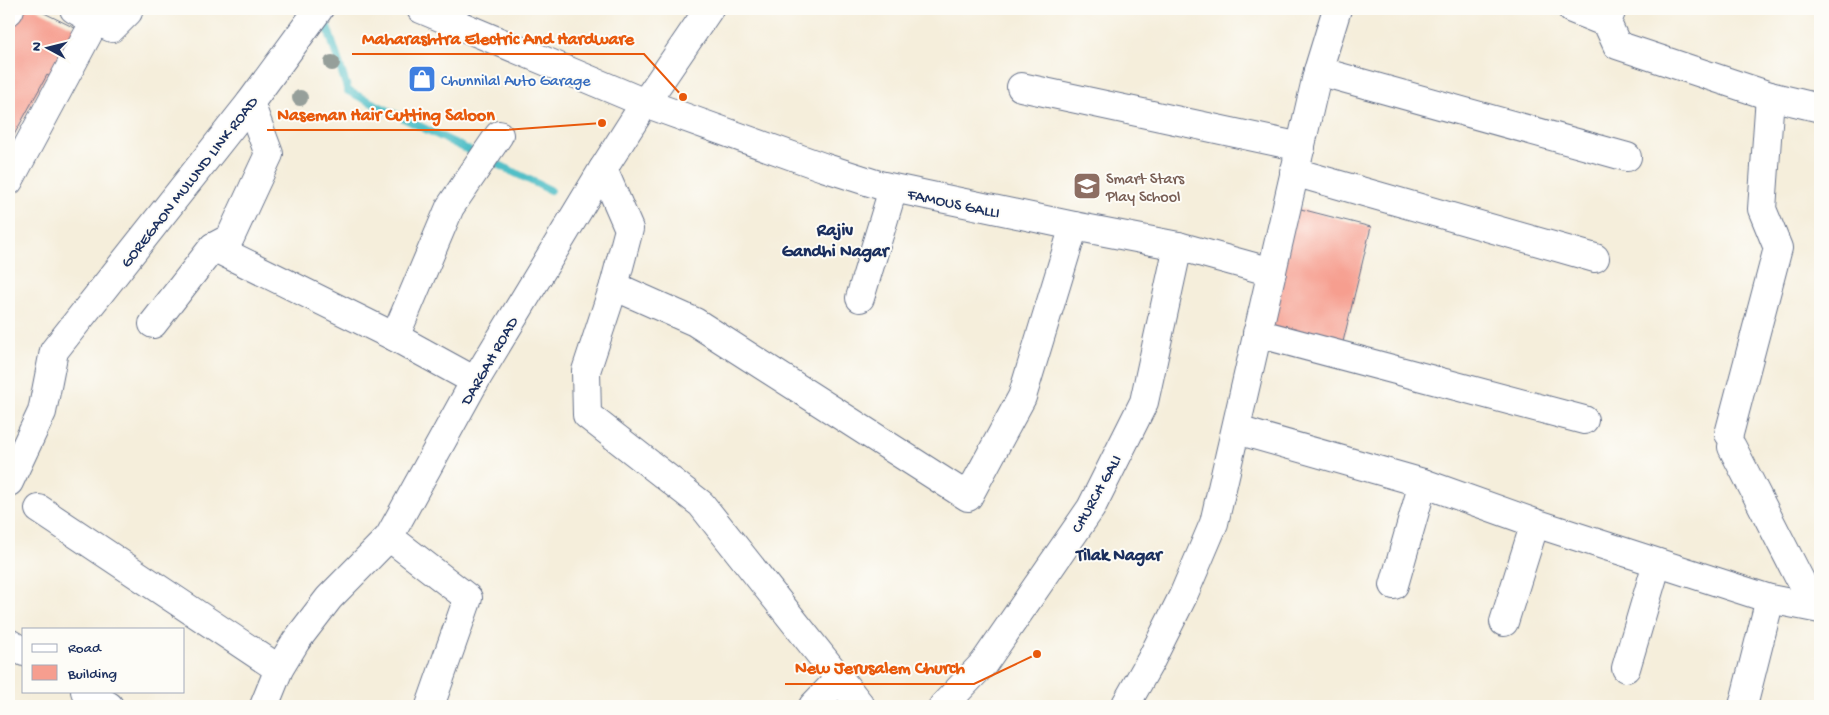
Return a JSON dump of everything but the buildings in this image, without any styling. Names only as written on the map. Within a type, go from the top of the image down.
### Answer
[{"type":"street","points":[[84,15],[112,28],[128,12],[128,9]]},
{"type":"street","name":"GOREGAON MULUND LINK ROAD","points":[[9,482],[42,412],[54,351],[250,103],[319,9]]},
{"type":"street","name":"FAMOUS GALLI","points":[[421,9],[645,103],[823,168],[893,189],[1178,246],[1272,272]]},
{"type":"street","name":"DARGAH ROAD","points":[[264,706],[279,669],[296,641],[329,598],[389,537],[475,381],[603,169],[709,9]]},
{"type":"street","points":[[1125,706],[1151,660],[1183,596],[1214,524],[1318,71],[1337,9]]},
{"type":"street","points":[[1572,9],[1609,16],[1617,45],[1770,96],[1820,108]]},
{"type":"street","points":[[9,181],[88,36],[84,15]]},
{"type":"street","points":[[1318,71],[1628,157]]},
{"type":"street","points":[[1022,87],[1298,159],[1595,258]]},
{"type":"street","points":[[1770,96],[1762,209],[1778,248],[1730,440],[1817,608]]},
{"type":"street","points":[[153,324],[213,247],[230,238],[269,154],[250,103]]},
{"type":"street","points":[[394,337],[450,208],[499,135]]},
{"type":"street","points":[[603,169],[629,229],[614,286],[586,371],[587,415],[701,504],[861,706]]},
{"type":"street","points":[[860,298],[893,189]]},
{"type":"street","points":[[614,286],[695,322],[968,497],[1022,397],[1074,226]]},
{"type":"street","name":"CHURCH GALI","points":[[943,706],[984,663],[1096,499],[1144,402],[1178,246]]},
{"type":"street","points":[[213,247],[394,337],[475,381]]},
{"type":"street","points":[[1258,333],[1584,420]]},
{"type":"street","points":[[1237,430],[1423,483],[1534,523],[1770,599],[1817,608]]},
{"type":"street","points":[[1394,585],[1423,483]]},
{"type":"street","points":[[39,509],[279,669]]},
{"type":"street","points":[[1504,622],[1534,523]]},
{"type":"street","points":[[389,537],[468,598],[430,706]]},
{"type":"street","points":[[1626,668],[1657,563]]},
{"type":"street","points":[[1743,706],[1770,599]]},
{"type":"street","points":[[9,643],[22,651]]},
{"type":"street","points":[[812,706],[839,679]]},
{"type":"street","points":[[87,692],[109,706]]},
{"type":"waterway","points":[[327,26],[348,91],[550,190]]},
{"type":"place","name":"Chunnilal Auto Garage","points":[[422,79]]},
{"type":"place","name":"Maharashtra Electric And Hardware","points":[[683,97]]},
{"type":"place","name":"Naseman Hair Cutting Saloon","points":[[602,123]]},
{"type":"place","name":"Smart Stars Play School","points":[[1087,186]]},
{"type":"place","name":"New Jerusalem Church","points":[[1037,654]]},
{"type":"district","name":"Rajiv Gandhi Nagar","points":[[835,239]]},
{"type":"district","name":"Tilak Nagar","points":[[1119,554]]}]
